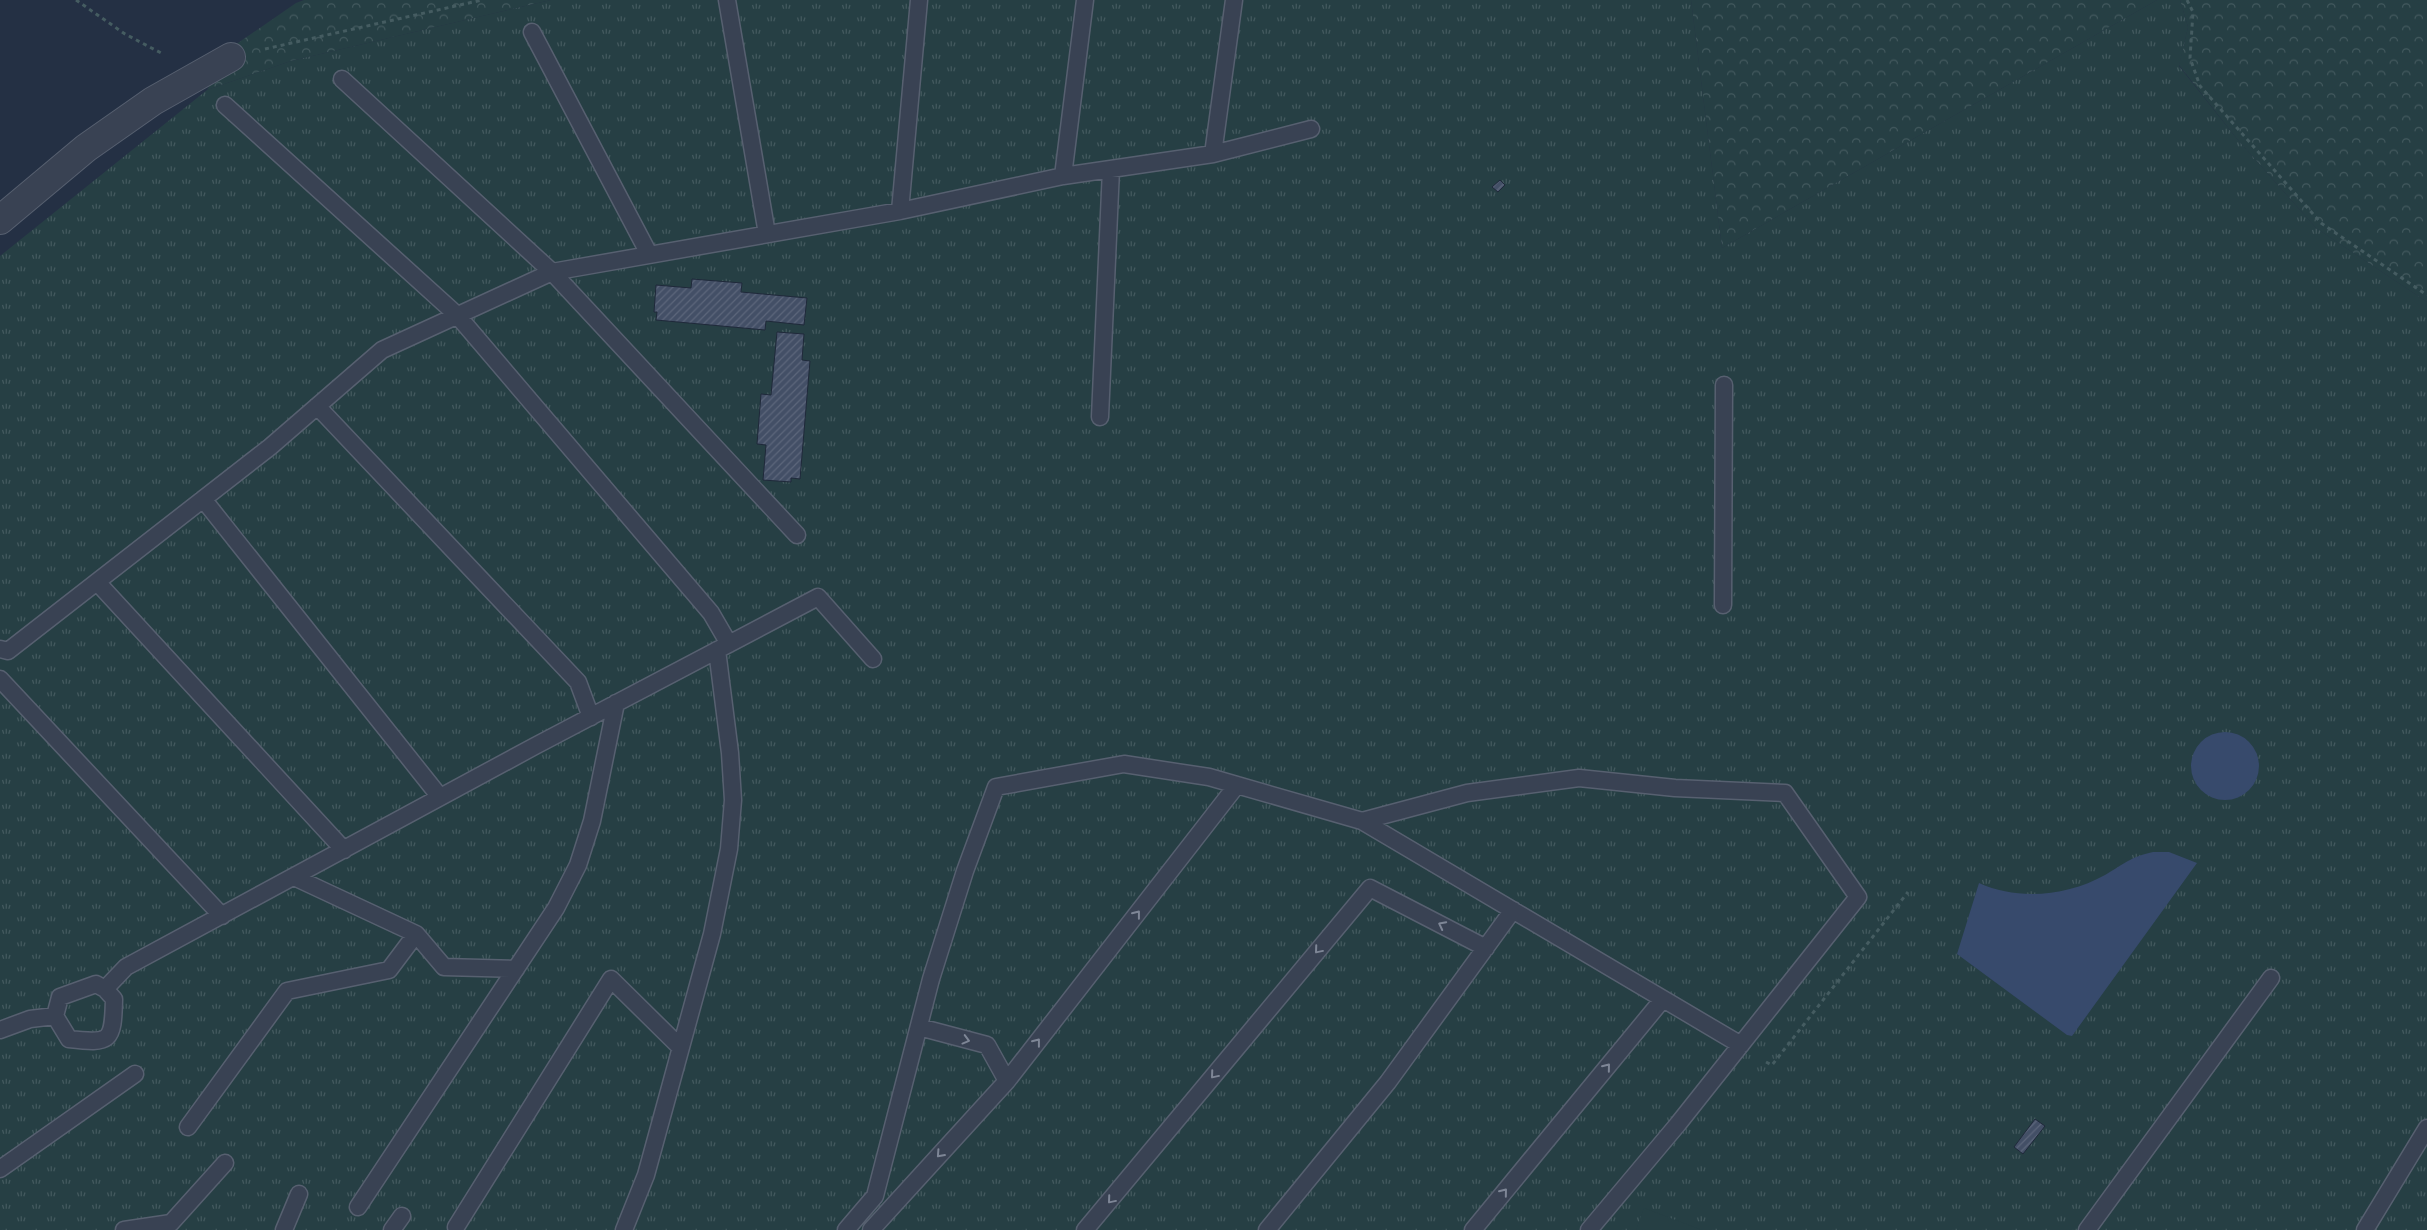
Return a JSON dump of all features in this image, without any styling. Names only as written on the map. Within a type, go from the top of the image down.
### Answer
[{"type":"street","points":[[0,220],[86,148],[153,101],[230,56]]},
{"type":"lane","points":[[727,0],[767,234]]},
{"type":"lane","points":[[900,211],[919,0]]},
{"type":"lane","points":[[1063,176],[1085,0]]},
{"type":"lane","points":[[1213,154],[1234,0]]},
{"type":"lane","points":[[532,32],[649,254]]},
{"type":"lane","points":[[342,79],[552,272],[797,535]]},
{"type":"lane","points":[[225,106],[457,315],[711,613],[723,647],[733,800],[729,849],[712,934],[646,1175],[624,1230]]},
{"type":"lane","points":[[0,650],[8,651],[204,499],[318,406],[382,350],[552,272],[900,211],[1063,176],[1213,154],[1311,129]]},
{"type":"lane","points":[[1100,417],[1111,169]]},
{"type":"lane","points":[[1723,606],[1724,386]]},
{"type":"lane","points":[[318,406],[578,682],[591,716]]},
{"type":"lane","points":[[204,499],[440,797]]},
{"type":"lane","points":[[97,582],[344,850]]},
{"type":"lane","points":[[105,989],[126,967],[818,596],[874,659]]},
{"type":"lane","points":[[0,678],[222,916]]},
{"type":"lane","points":[[358,1207],[556,908],[578,865],[592,821],[616,703]]},
{"type":"lane","points":[[846,1230],[874,1196],[931,979],[959,889],[996,787],[1124,764],[1209,776],[1362,821],[1741,1045]]},
{"type":"lane","points":[[1362,821],[1468,793],[1579,778],[1675,788],[1785,793],[1858,897],[1741,1045],[1589,1230]]},
{"type":"lane","points":[[870,1230],[1007,1081],[1237,785]]},
{"type":"lane","points":[[294,877],[416,934],[444,967],[516,969]]},
{"type":"lane","points":[[1085,1230],[1370,888],[1486,948]]},
{"type":"lane","points":[[1267,1230],[1388,1082],[1513,910]]},
{"type":"lane","points":[[188,1127],[287,991],[389,970],[416,934]]},
{"type":"lane","points":[[2086,1230],[2271,978]]},
{"type":"lane","points":[[456,1227],[611,979],[680,1047]]},
{"type":"lane","points":[[96,984],[105,989],[114,999],[113,1029],[108,1036],[97,1043],[69,1039],[55,1016],[60,997],[96,984]]},
{"type":"lane","points":[[1473,1230],[1663,999]]},
{"type":"lane","points":[[0,1030],[30,1019],[55,1016]]},
{"type":"lane","points":[[919,1027],[987,1046],[1007,1081]]},
{"type":"lane","points":[[0,1169],[135,1074]]},
{"type":"lane","points":[[2365,1230],[2427,1128]]},
{"type":"lane","points":[[124,1230],[171,1223],[225,1163]]},
{"type":"lane","points":[[284,1230],[299,1194]]},
{"type":"lane","points":[[392,1230],[402,1216]]},
{"type":"path","points":[[76,0],[125,34],[201,74]]},
{"type":"path","points":[[230,56],[482,0]]},
{"type":"path","points":[[2187,0],[2193,12],[2190,58],[2200,86],[2321,223],[2427,295]]},
{"type":"path","points":[[1741,1045],[1772,1066],[1908,892]]},
{"type":"green space","points":[[304,0],[551,0],[291,61],[207,90],[232,47],[296,3]]},
{"type":"green space","points":[[551,0],[1691,0],[1722,248],[2157,0],[2180,0],[2188,27],[2179,66],[2237,139],[2316,228],[2427,302],[2427,1230],[0,1230],[0,256],[207,90],[291,61]]},
{"type":"green space","points":[[1691,0],[2157,0],[1722,248]]},
{"type":"green space","points":[[2180,0],[2427,0],[2427,302],[2316,228],[2237,139],[2179,65],[2188,27]]},
{"type":"green space","points":[[1644,1208],[1702,1230],[1636,1230]]},
{"type":"water","points":[[2232,732],[2244,738],[2253,747],[2259,759],[2257,779],[2249,790],[2232,800],[2218,800],[2201,790],[2193,779],[2191,759],[2201,742],[2212,734]]},
{"type":"water","points":[[2153,852],[2169,852],[2197,863],[2072,1036],[2067,1035],[1957,954],[1979,883],[1994,889],[2026,894],[2059,892],[2090,882],[2122,864]]},
{"type":"building","points":[[1500,180],[1505,185],[1498,192],[1492,187]]},
{"type":"building","points":[[692,279],[742,283],[741,292],[807,298],[804,325],[766,321],[765,330],[656,320],[657,312],[654,312],[656,285],[691,288]]},
{"type":"building","points":[[777,332],[804,334],[802,360],[810,361],[800,479],[791,478],[791,482],[763,480],[766,445],[757,444],[761,394],[771,395]]},
{"type":"building","points":[[2035,1119],[2045,1126],[2023,1154],[2014,1147]]}]
